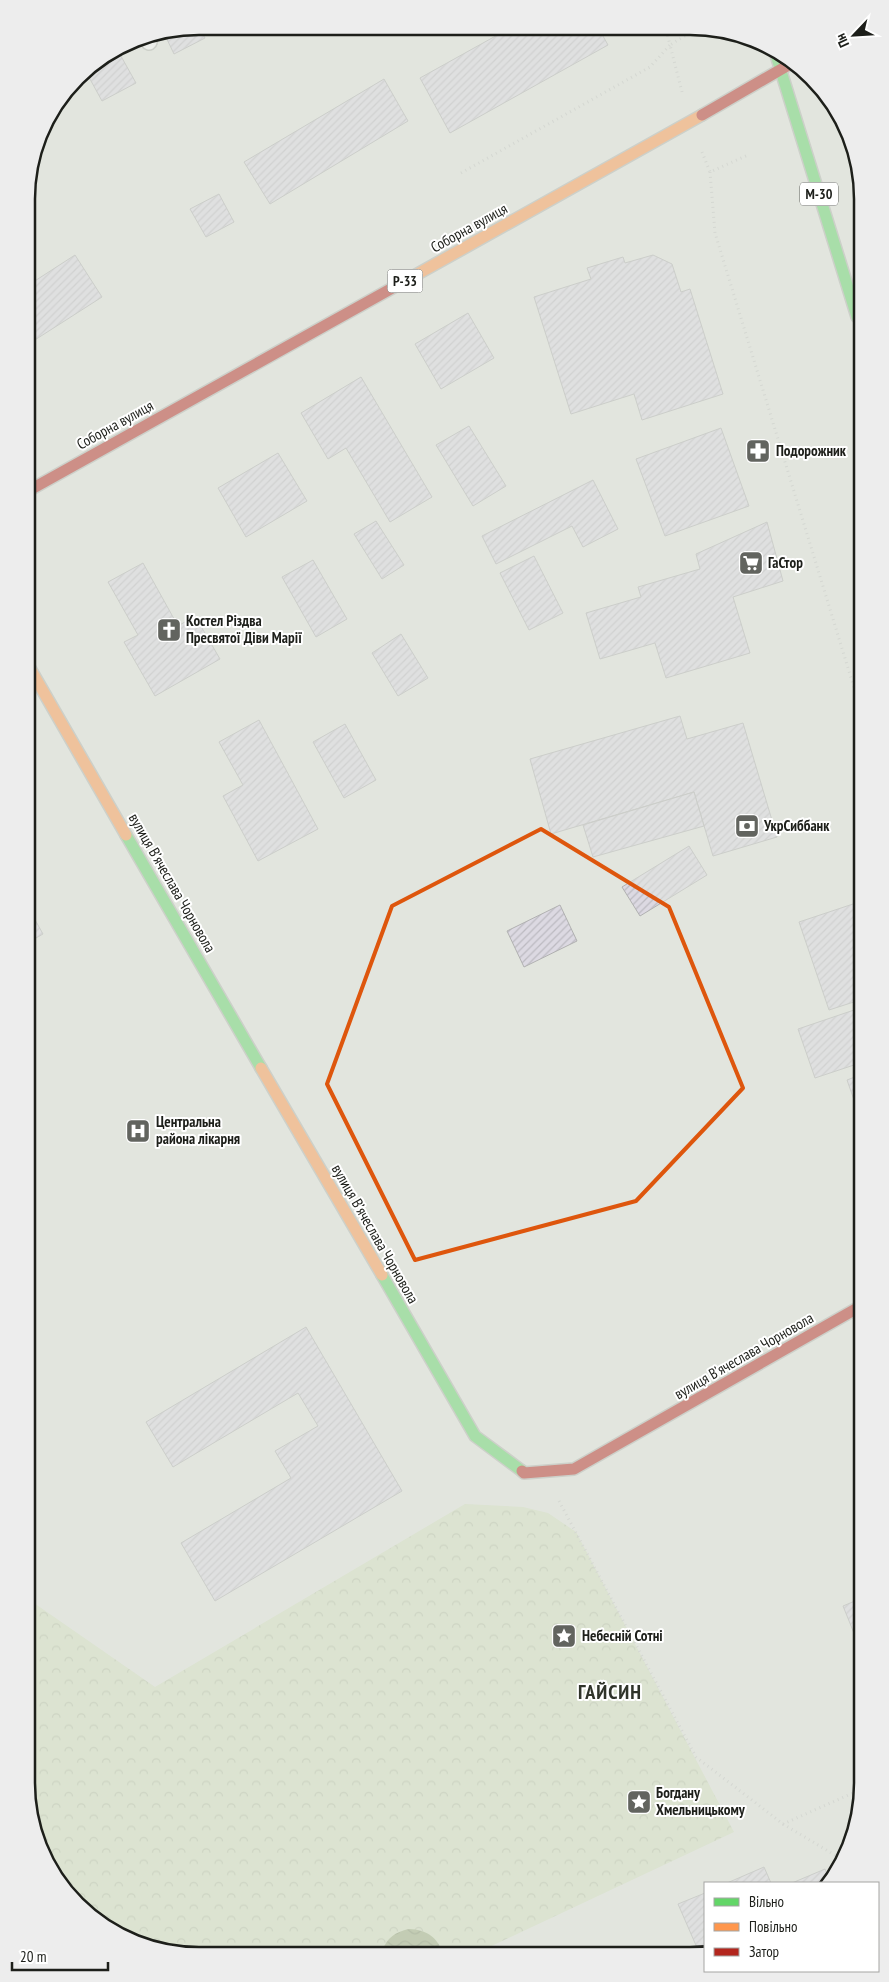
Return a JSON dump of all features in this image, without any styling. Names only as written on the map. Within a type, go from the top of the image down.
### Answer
[{"type":"main road","name":"М-30","points":[[778,61],[854,307]]},
{"type":"main road","name":"Соборна вулиця","points":[[35,487],[787,67]]},
{"type":"main road","name":"вулиця Вʼячеслава Чорновола","points":[[35,677],[475,1436],[524,1473],[574,1469],[854,1310]]},
{"type":"path","points":[[668,35],[682,92]]},
{"type":"path","points":[[461,173],[650,67],[670,45],[686,35]]},
{"type":"path","points":[[702,152],[710,172],[715,233],[854,688]]},
{"type":"path","points":[[710,172],[748,155]]},
{"type":"path","points":[[544,1472],[696,1757],[783,1824],[837,1856]]},
{"type":"path","points":[[783,1824],[854,1793]]},
{"type":"highlighted area","points":[[541,829],[669,907],[743,1088],[636,1201],[415,1260],[327,1084],[392,906]]},
{"type":"green space","points":[[465,1504],[523,1507],[548,1513],[576,1532],[734,1832],[490,1947],[199,1947],[167,1944],[126,1930],[91,1906],[63,1874],[47,1846],[36,1805],[35,1604],[155,1687]]},
{"type":"water","points":[[409,1929],[425,1932],[437,1941],[440,1947],[384,1947],[392,1936]]},
{"type":"building","points":[[204,35],[205,38],[174,54],[166,38]]},
{"type":"building","points":[[497,35],[602,35],[608,45],[450,133],[420,78]]},
{"type":"building","points":[[120,55],[136,83],[102,101],[89,78]]},
{"type":"building","points":[[384,79],[408,121],[270,204],[244,162]]},
{"type":"building","points":[[219,194],[234,222],[206,237],[190,209]]},
{"type":"building","points":[[75,255],[102,297],[35,340],[35,281]]},
{"type":"building","points":[[653,255],[672,264],[681,292],[690,289],[723,394],[642,420],[634,394],[571,414],[534,297],[591,279],[587,268],[623,257],[625,263]]},
{"type":"building","points":[[468,313],[494,358],[441,389],[415,344]]},
{"type":"building","points":[[361,377],[432,497],[390,522],[346,448],[328,459],[301,413]]},
{"type":"building","points":[[469,426],[506,486],[473,506],[436,445]]},
{"type":"building","points":[[721,428],[749,506],[665,536],[636,459]]},
{"type":"building","points":[[278,453],[307,501],[246,537],[218,488]]},
{"type":"building","points":[[593,480],[618,529],[583,547],[572,526],[496,564],[482,536]]},
{"type":"building","points":[[376,521],[404,565],[382,579],[354,534]]},
{"type":"building","points":[[767,522],[783,581],[733,597],[750,653],[666,678],[655,643],[600,659],[586,613],[641,597],[638,587],[700,569],[696,554]]},
{"type":"building","points":[[534,556],[563,613],[529,630],[500,573]]},
{"type":"building","points":[[313,560],[347,619],[316,637],[282,577]]},
{"type":"building","name":"Костел Різдва Пресвятої Діви Марії","points":[[143,563],[178,626],[195,616],[220,659],[155,696],[124,642],[138,635],[108,582]]},
{"type":"building","points":[[401,634],[428,678],[398,696],[372,653]]},
{"type":"building","points":[[680,716],[687,739],[743,723],[777,837],[713,856],[694,792],[551,834],[530,759]]},
{"type":"building","points":[[259,720],[318,829],[258,861],[223,796],[243,785],[219,742]]},
{"type":"building","points":[[345,724],[376,780],[344,798],[313,742]]},
{"type":"building","points":[[694,792],[704,826],[593,857],[583,825]]},
{"type":"building","points":[[689,846],[707,875],[640,916],[622,887]]},
{"type":"building","points":[[854,904],[854,1002],[829,1010],[799,922]]},
{"type":"building","points":[[560,905],[577,941],[524,967],[507,931]]},
{"type":"building","points":[[35,920],[43,934],[35,939]]},
{"type":"building","points":[[854,1010],[854,1065],[815,1078],[798,1029]]},
{"type":"building","points":[[854,1077],[854,1100],[847,1080]]},
{"type":"building","points":[[306,1327],[402,1491],[215,1601],[181,1543],[291,1478],[275,1451],[318,1426],[298,1393],[173,1467],[146,1422]]},
{"type":"building","points":[[854,1601],[854,1633],[843,1606]]},
{"type":"building","points":[[764,1867],[771,1882],[729,1882]]},
{"type":"building","points":[[825,1869],[827,1873],[820,1882],[794,1882]]},
{"type":"building","points":[[704,1893],[704,1946],[697,1947],[678,1904]]},
{"type":"traffic: fast","points":[[778,61],[854,307]]},
{"type":"traffic: fast","points":[[126,835],[261,1068]]},
{"type":"traffic: fast","points":[[382,1275],[475,1436],[522,1471]]},
{"type":"traffic: slow","points":[[396,286],[702,115]]},
{"type":"traffic: slow","points":[[35,677],[126,835]]},
{"type":"traffic: slow","points":[[261,1068],[382,1275]]},
{"type":"traffic: jam","points":[[702,115],[786,66]]},
{"type":"traffic: jam","points":[[35,487],[396,286]]},
{"type":"traffic: jam","points":[[522,1471],[524,1473],[574,1469],[854,1310]]},
{"type":"place","name":"Подорожник","points":[[758,451]]},
{"type":"place","name":"ГаСтор","points":[[751,563]]},
{"type":"place","name":"Костел Різдва Пресвятої Діви Марії","points":[[169,630]]},
{"type":"place","name":"УкрСиббанк","points":[[747,826]]},
{"type":"place","name":"Центральна района лікарня","points":[[138,1131]]},
{"type":"place","name":"Небесній Сотні","points":[[564,1636]]},
{"type":"place","name":"Богдану Хмельницькому","points":[[639,1802]]},
{"type":"district","name":"ГАЙСИН","points":[[610,1692]]}]
